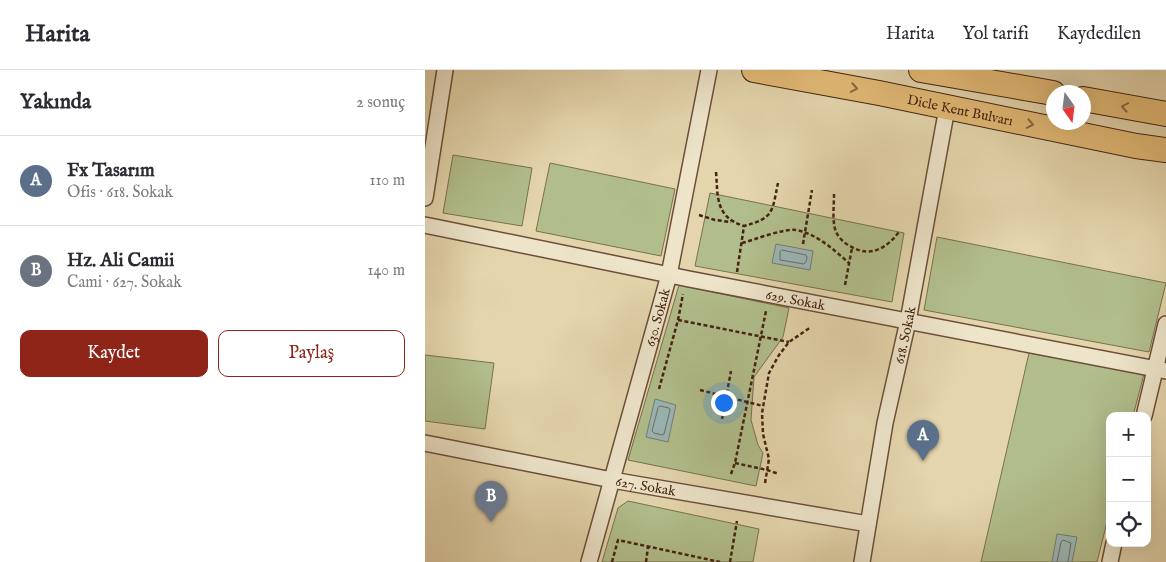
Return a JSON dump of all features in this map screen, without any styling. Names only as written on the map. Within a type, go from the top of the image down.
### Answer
[{"type":"main road","name":"Dicle Kent Bulvarı","points":[[754,70],[1136,146],[1166,150]]},
{"type":"main road","points":[[921,70],[963,73],[1046,92]]},
{"type":"main road","points":[[1091,100],[1166,114]]},
{"type":"street","points":[[425,198],[445,70]]},
{"type":"street","name":"630. Sokak","points":[[589,562],[669,275],[709,70]]},
{"type":"street","name":"618. Sokak","points":[[862,562],[885,423],[908,321],[947,108]]},
{"type":"street","name":"629. Sokak","points":[[425,225],[669,275],[1160,370]]},
{"type":"street","points":[[1145,412],[1160,370],[1166,324]]},
{"type":"street","name":"627. Sokak","points":[[425,443],[612,480],[868,524]]},
{"type":"street","points":[[1109,562],[1113,547]]},
{"type":"path","points":[[716,172],[718,201],[722,212],[733,222]]},
{"type":"path","points":[[699,215],[744,226],[761,220],[772,211],[778,183]]},
{"type":"path","points":[[803,244],[812,190]]},
{"type":"path","points":[[834,194],[835,228],[837,235],[845,244],[864,252],[879,250],[893,240],[899,232]]},
{"type":"path","points":[[737,272],[744,226]]},
{"type":"path","points":[[742,244],[795,230],[828,245],[849,263]]},
{"type":"path","points":[[845,285],[852,248]]},
{"type":"path","points":[[659,389],[678,320],[683,294]]},
{"type":"path","points":[[731,474],[735,463],[766,311]]},
{"type":"path","points":[[678,320],[789,342]]},
{"type":"path","points":[[765,483],[769,459],[763,434],[763,406],[769,373],[789,342],[811,326]]},
{"type":"path","points":[[722,419],[731,370]]},
{"type":"path","points":[[700,390],[763,406]]},
{"type":"path","points":[[735,463],[779,474]]},
{"type":"path","points":[[730,562],[737,521]]},
{"type":"path","points":[[613,562],[618,540],[720,562]]},
{"type":"path","points":[[646,562],[648,547]]},
{"type":"green space","points":[[453,155],[532,168],[522,226],[443,213]]},
{"type":"green space","points":[[550,163],[675,189],[661,256],[536,231]]},
{"type":"green space","points":[[710,193],[904,233],[892,302],[695,266]]},
{"type":"green space","points":[[937,237],[1166,283],[1149,352],[924,310]]},
{"type":"green space","points":[[679,285],[789,308],[783,337],[754,377],[751,420],[758,445],[763,453],[756,486],[628,460]]},
{"type":"green space","points":[[1029,353],[1144,374],[1134,412],[1106,412],[1106,526],[1097,562],[981,562]]},
{"type":"green space","points":[[425,355],[494,363],[485,429],[425,421]]},
{"type":"green space","points":[[628,501],[759,529],[753,562],[602,562],[618,508]]},
{"type":"water","points":[[776,244],[813,251],[810,270],[772,263]]},
{"type":"water","points":[[655,399],[676,405],[668,442],[646,437]]},
{"type":"water","points":[[1057,534],[1077,537],[1072,562],[1052,562]]},
{"type":"place","name":"Fx Tasarım","points":[[923,461]]},
{"type":"place","name":"Hz. Ali Camii","points":[[491,522]]}]
